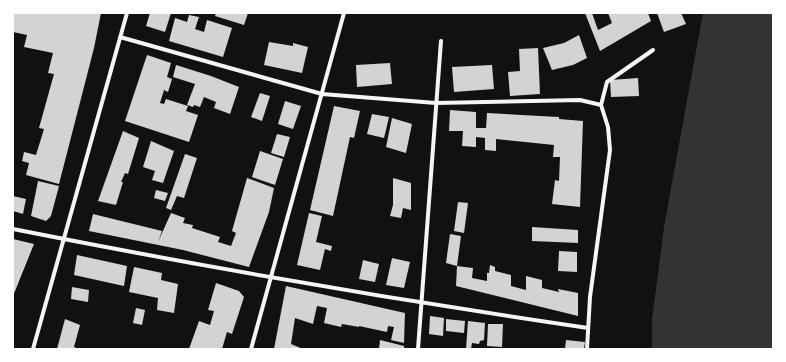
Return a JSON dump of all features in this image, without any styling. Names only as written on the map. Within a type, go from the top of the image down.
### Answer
[{"type":"street","points":[[33,349],[127,13]]},
{"type":"street","points":[[251,349],[344,13]]},
{"type":"street","points":[[120,37],[322,94],[436,103],[580,100],[601,105]]},
{"type":"street","points":[[418,349],[423,304],[441,41]]},
{"type":"street","points":[[587,349],[590,297],[610,150],[608,127],[601,105],[607,82],[653,50]]},
{"type":"street","points":[[13,229],[271,278],[423,304],[588,328]]},
{"type":"shaded area","points":[[703,13],[773,13],[773,349],[652,349],[652,320],[664,227]]},
{"type":"building","points":[[14,13],[101,13],[94,48],[59,184],[26,175],[29,163],[22,161],[24,152],[36,155],[44,129],[39,128],[54,74],[48,73],[53,53],[24,47],[27,35],[13,32]]},
{"type":"building","points":[[150,13],[171,13],[165,32],[146,26]]},
{"type":"building","points":[[216,13],[248,13],[244,25],[215,16]]},
{"type":"building","points":[[585,13],[592,13],[598,30],[612,23],[608,13],[648,13],[651,21],[600,51]]},
{"type":"building","points":[[657,13],[681,13],[686,24],[664,32]]},
{"type":"building","points":[[189,15],[199,17],[195,29],[204,32],[207,20],[232,28],[223,57],[169,41],[175,18],[187,22]]},
{"type":"building","points":[[579,35],[587,58],[573,65],[552,70],[543,48],[564,43]]},
{"type":"building","points":[[269,42],[293,46],[293,43],[308,47],[302,73],[264,65]]},
{"type":"building","points":[[538,48],[540,94],[510,96],[508,72],[520,71],[519,49]]},
{"type":"building","points":[[147,55],[171,63],[167,77],[172,79],[168,92],[164,90],[160,103],[164,104],[166,99],[188,106],[186,111],[198,115],[189,142],[125,121]]},
{"type":"building","points":[[390,63],[392,84],[357,87],[356,65]]},
{"type":"building","points":[[176,65],[239,87],[230,114],[214,108],[216,102],[204,97],[200,107],[187,105],[195,84],[173,77]]},
{"type":"building","points":[[492,65],[494,89],[454,92],[452,67]]},
{"type":"building","points":[[638,78],[639,96],[611,97],[610,80]]},
{"type":"building","points":[[260,93],[270,96],[262,121],[251,117]]},
{"type":"building","points":[[285,101],[301,106],[293,129],[278,124]]},
{"type":"building","points":[[334,106],[360,111],[354,138],[350,137],[333,216],[310,210]]},
{"type":"building","points":[[450,110],[476,112],[476,128],[486,128],[487,113],[559,117],[559,119],[583,121],[580,207],[552,204],[555,180],[559,181],[560,157],[553,157],[554,145],[496,139],[496,151],[485,150],[485,138],[476,137],[476,147],[462,146],[463,131],[449,131]]},
{"type":"building","points":[[372,114],[389,117],[384,138],[367,134]]},
{"type":"building","points":[[392,118],[412,124],[406,153],[386,147]]},
{"type":"building","points":[[123,131],[139,138],[128,174],[125,173],[121,182],[123,182],[116,205],[98,201]]},
{"type":"building","points":[[277,134],[290,137],[284,157],[271,153]]},
{"type":"building","points":[[151,141],[174,151],[163,183],[152,180],[155,171],[143,167]]},
{"type":"building","points":[[260,151],[283,159],[275,185],[252,177]]},
{"type":"building","points":[[185,154],[197,158],[184,198],[177,196],[171,210],[166,208]]},
{"type":"building","points":[[247,178],[274,188],[269,212],[249,267],[183,250],[89,231],[93,214],[162,231],[158,242],[171,213],[185,218],[183,223],[193,225],[192,228],[220,237],[218,242],[231,246],[236,233],[232,231]]},
{"type":"building","points":[[393,178],[411,183],[411,210],[403,208],[401,218],[390,216],[393,205]]},
{"type":"building","points":[[38,181],[59,186],[51,216],[46,221],[31,216]]},
{"type":"building","points":[[156,190],[168,193],[165,201],[154,198]]},
{"type":"building","points":[[13,196],[26,199],[23,214],[13,211]]},
{"type":"building","points":[[458,202],[468,203],[464,233],[454,231]]},
{"type":"building","points":[[309,213],[322,216],[316,242],[332,246],[331,251],[325,249],[320,270],[297,265]]},
{"type":"building","points":[[532,227],[578,230],[578,243],[532,241]]},
{"type":"building","points":[[450,234],[461,236],[457,266],[446,263]]},
{"type":"building","points":[[13,239],[34,244],[13,296]]},
{"type":"building","points":[[559,251],[577,252],[577,272],[558,271]]},
{"type":"building","points":[[77,255],[127,266],[124,286],[74,275]]},
{"type":"building","points":[[392,258],[410,262],[404,288],[386,285]]},
{"type":"building","points":[[363,260],[379,264],[375,282],[359,279]]},
{"type":"building","points":[[490,265],[495,267],[495,271],[511,275],[511,286],[526,290],[526,276],[542,280],[542,288],[559,292],[558,289],[578,293],[578,316],[456,286],[457,266],[473,268],[472,278],[487,281],[487,273],[489,273]]},
{"type":"building","points":[[134,267],[162,273],[161,280],[178,284],[174,313],[157,310],[158,298],[129,292]]},
{"type":"building","points":[[216,283],[239,291],[244,297],[232,334],[227,332],[222,349],[189,349],[199,321],[210,325],[214,311],[208,310]]},
{"type":"building","points":[[286,286],[405,313],[404,343],[391,340],[394,327],[388,326],[387,332],[359,326],[342,324],[341,327],[324,323],[327,308],[317,306],[313,324],[295,318],[291,344],[303,349],[274,349]]},
{"type":"building","points":[[72,287],[89,290],[88,302],[71,299]]},
{"type":"building","points":[[136,308],[145,310],[142,325],[133,323]]},
{"type":"building","points":[[430,316],[444,318],[443,336],[429,334]]},
{"type":"building","points":[[65,319],[80,325],[74,347],[79,349],[57,349]]},
{"type":"building","points":[[446,319],[465,321],[464,333],[446,331]]},
{"type":"building","points":[[468,321],[485,323],[484,340],[480,341],[479,344],[472,343],[471,349],[466,349]]},
{"type":"building","points":[[488,324],[503,324],[502,347],[487,346]]},
{"type":"building","points":[[380,340],[404,346],[404,349],[379,349]]},
{"type":"building","points":[[566,340],[585,342],[584,349],[565,349]]}]
